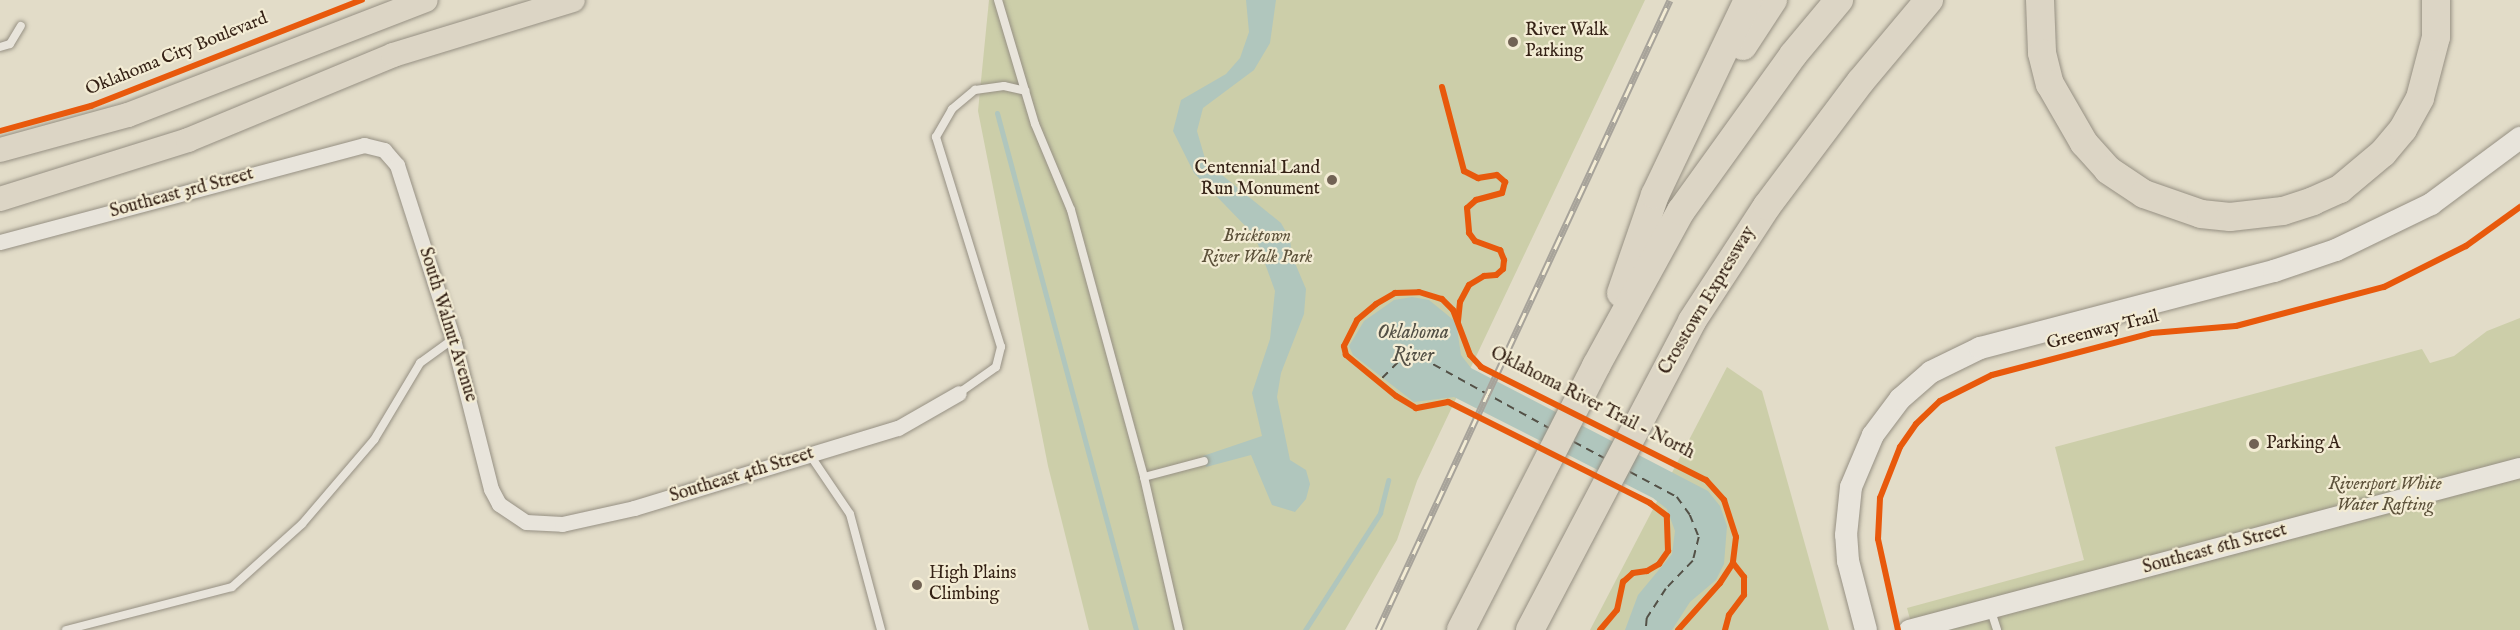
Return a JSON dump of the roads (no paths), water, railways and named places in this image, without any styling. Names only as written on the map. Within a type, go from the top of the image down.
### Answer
[{"type":"highway","points":[[1596,366],[1655,195],[1748,0]]},
{"type":"highway","points":[[1655,195],[1773,0]]},
{"type":"highway","points":[[1461,630],[1596,366],[1682,211],[1793,55],[1839,0]]},
{"type":"highway","name":"Crosstown Expressway","points":[[1530,630],[1692,321],[1767,206],[1861,81],[1929,0]]},
{"type":"highway","points":[[2040,0],[2042,53],[2050,84],[2066,116],[2096,157],[2108,170],[2144,194],[2201,214],[2238,217],[2283,211],[2313,201],[2340,189],[2383,153],[2403,129],[2420,98],[2436,37],[2436,0]]},
{"type":"main road","name":"Oklahoma City Boulevard","points":[[0,150],[128,115],[426,0]]},
{"type":"main road","points":[[0,199],[188,140],[393,55],[573,0]]},
{"type":"main road","points":[[1866,630],[1848,561],[1846,534],[1851,487],[1873,435],[1900,399],[1931,372],[1980,348],[2274,271],[2336,250],[2431,204],[2520,138]]},
{"type":"street","name":"Southeast 3rd Street","points":[[0,242],[364,145]]},
{"type":"street","name":"South Walnut Avenue","points":[[364,145],[384,150],[398,165],[453,339],[491,489],[499,504],[516,517]]},
{"type":"street","name":"Southeast 4th Street","points":[[516,517],[543,524],[579,521],[898,428],[959,393]]},
{"type":"street","name":"Southeast 6th Street","points":[[1909,630],[1940,626],[1990,608],[2520,468]]},
{"type":"lane","points":[[998,0],[1025,91],[1071,210],[1144,477],[1179,630]]},
{"type":"lane","points":[[0,47],[10,44],[21,26]]},
{"type":"lane","points":[[959,393],[996,367],[1001,347],[936,137],[952,109],[975,90],[1004,86],[1025,91]]},
{"type":"lane","points":[[66,630],[232,587],[302,524],[374,440],[420,363],[453,339]]},
{"type":"lane","points":[[810,455],[850,514],[881,630]]},
{"type":"lane","points":[[1144,477],[1204,461]]},
{"type":"lane","points":[[1990,608],[1997,630]]},
{"type":"water","points":[[1246,0],[1276,0],[1270,43],[1254,70],[1203,108],[1197,131],[1206,162],[1281,223],[1290,239],[1292,256],[1306,289],[1304,314],[1281,373],[1277,397],[1290,460],[1306,470],[1310,484],[1306,499],[1295,512],[1272,505],[1251,455],[1206,467],[1203,456],[1262,436],[1252,393],[1270,339],[1275,291],[1255,236],[1194,173],[1173,131],[1181,100],[1226,74],[1240,58],[1249,32]]},
{"type":"water","name":"Oklahoma River","points":[[1412,297],[1429,300],[1456,322],[1461,355],[1471,368],[1708,491],[1720,506],[1727,526],[1724,564],[1716,580],[1690,602],[1672,630],[1625,630],[1638,595],[1672,554],[1675,531],[1667,509],[1653,498],[1454,397],[1414,402],[1353,355],[1349,346],[1364,321],[1394,300]]},
{"type":"waterway","points":[[997,113],[1136,630]]},
{"type":"waterway","points":[[1305,630],[1380,513],[1388,480]]},
{"type":"railway","points":[[1378,630],[1670,0]]},
{"type":"place","name":"River Walk Parking","points":[[1513,42]]},
{"type":"place","name":"Centennial Land Run Monument","points":[[1332,180]]},
{"type":"place","name":"Parking A","points":[[2254,444]]},
{"type":"place","name":"High Plains Climbing","points":[[917,585]]},
{"type":"park label","name":"Bricktown River Walk Park","points":[[1257,248]]},
{"type":"park label","name":"Riversport White Water Rafting","points":[[2385,496]]}]
